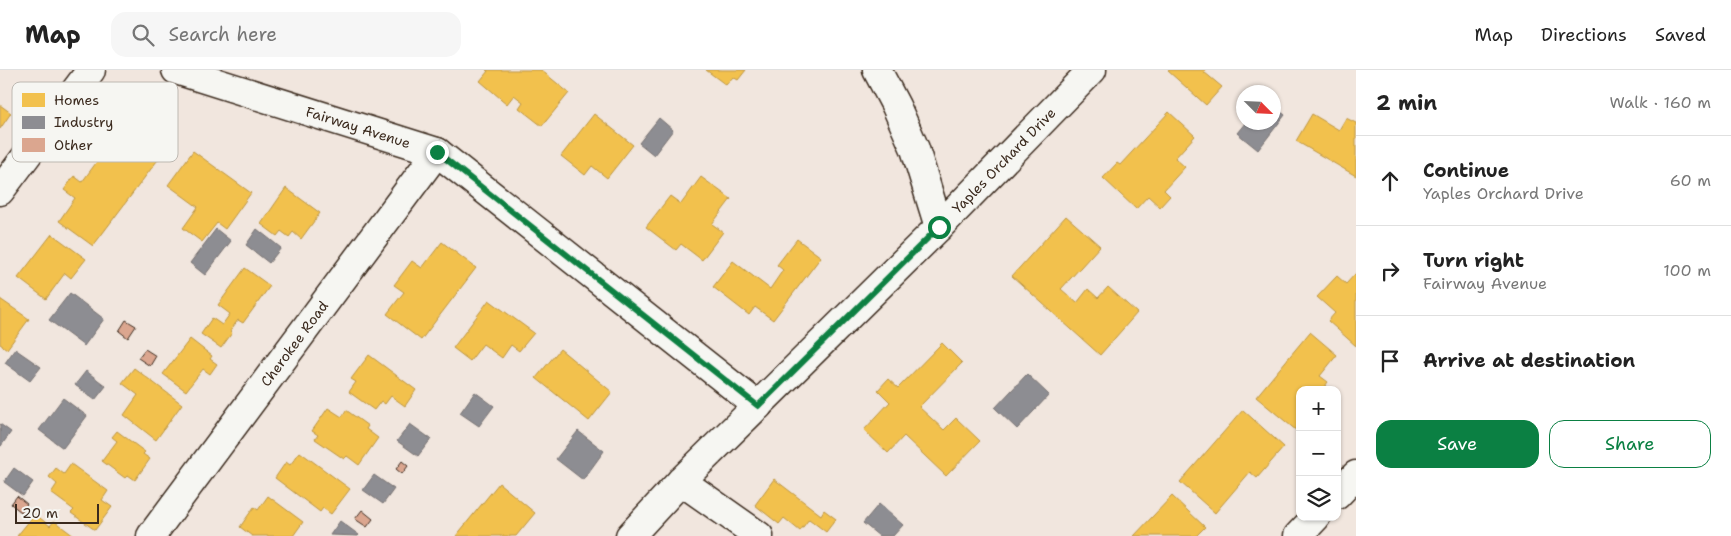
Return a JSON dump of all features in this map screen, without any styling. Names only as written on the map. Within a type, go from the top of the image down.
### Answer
[{"type":"street","points":[[82,82],[91,70]]},
{"type":"street","name":"Fairway Avenue","points":[[176,70],[437,152],[758,406]]},
{"type":"street","points":[[877,70],[896,106],[915,149],[939,227]]},
{"type":"street","name":"Yaples Orchard Drive","points":[[630,536],[681,481],[939,227],[1092,70]]},
{"type":"street","name":"Cherokee Road","points":[[151,536],[437,152]]},
{"type":"street","points":[[0,191],[22,162]]},
{"type":"street","points":[[1341,491],[1356,475]]},
{"type":"street","points":[[681,481],[759,536]]},
{"type":"street","points":[[1298,536],[1312,521]]},
{"type":"building: Homes","points":[[486,70],[541,70],[569,93],[542,126],[519,108],[523,102],[514,95],[507,104],[480,81],[488,71]]},
{"type":"building: Homes","points":[[706,70],[746,70],[738,80],[733,77],[726,85]]},
{"type":"building: Homes","points":[[1169,70],[1206,70],[1204,72],[1222,87],[1206,105]]},
{"type":"building: Homes","points":[[0,105],[11,113],[0,129]]},
{"type":"building: Homes","points":[[1169,112],[1195,136],[1175,158],[1185,167],[1164,190],[1170,196],[1160,207],[1148,196],[1136,209],[1103,178],[1117,163],[1120,165]]},
{"type":"building: Homes","points":[[594,114],[633,145],[607,178],[592,166],[585,175],[561,156]]},
{"type":"building: Homes","points":[[1312,114],[1339,130],[1346,118],[1356,123],[1356,176],[1296,141]]},
{"type":"building: Homes","points":[[193,151],[251,193],[225,229],[217,223],[202,242],[183,228],[198,207],[168,185]]},
{"type":"building: Homes","points":[[97,162],[156,162],[93,246],[59,221],[75,198],[64,190],[74,176],[82,182]]},
{"type":"building: Homes","points":[[701,177],[731,199],[712,224],[723,232],[702,260],[681,244],[676,250],[646,227],[670,196],[681,204]]},
{"type":"building: Homes","points":[[286,188],[320,213],[301,239],[293,232],[289,237],[281,231],[277,236],[261,224]]},
{"type":"building: Homes","points":[[1066,216],[1100,246],[1061,289],[1077,303],[1088,289],[1098,298],[1108,287],[1137,313],[1100,355],[1012,276]]},
{"type":"building: Homes","points":[[52,234],[86,259],[71,278],[65,273],[46,299],[18,278]]},
{"type":"building: Homes","points":[[797,239],[821,257],[773,320],[755,307],[749,315],[713,287],[733,261],[770,289],[783,270],[777,265]]},
{"type":"building: Homes","points":[[442,242],[476,268],[421,340],[387,314],[404,292],[394,285],[412,261],[422,268]]},
{"type":"building: Homes","points":[[245,268],[270,286],[243,323],[238,320],[230,331],[232,333],[221,348],[201,334],[212,318],[222,325],[230,314],[218,305]]},
{"type":"building: Homes","points":[[1356,273],[1356,346],[1328,321],[1335,313],[1317,297],[1337,276],[1346,284]]},
{"type":"building: Homes","points":[[0,299],[29,319],[7,349],[0,344]]},
{"type":"building: Homes","points":[[489,300],[534,333],[519,351],[511,345],[502,358],[483,344],[470,361],[453,348]]},
{"type":"building: Homes","points":[[1310,332],[1337,355],[1320,376],[1328,382],[1325,386],[1296,386],[1296,430],[1256,397]]},
{"type":"building: Homes","points":[[190,339],[212,356],[210,359],[217,364],[210,374],[203,369],[186,391],[163,374]]},
{"type":"building: Homes","points":[[942,343],[962,363],[919,407],[944,430],[956,418],[980,441],[946,476],[904,436],[888,453],[864,430],[890,402],[878,390],[888,379],[898,388]]},
{"type":"building: Homes","points":[[560,349],[612,392],[589,421],[536,378]]},
{"type":"building: Homes","points":[[369,355],[416,390],[405,406],[391,396],[385,404],[381,401],[374,410],[349,392],[356,382],[351,379]]},
{"type":"building: Homes","points":[[134,368],[182,404],[156,440],[124,415],[138,395],[122,383]]},
{"type":"building: Homes","points":[[328,408],[342,417],[346,410],[368,426],[366,429],[378,438],[359,465],[347,456],[344,459],[315,439],[318,435],[312,431]]},
{"type":"building: Homes","points":[[1243,410],[1284,447],[1257,478],[1250,472],[1215,513],[1180,482]]},
{"type":"building: Homes","points":[[117,431],[145,452],[143,454],[150,459],[135,480],[128,475],[125,478],[102,461],[117,441],[112,437]]},
{"type":"building: Homes","points":[[300,452],[350,489],[331,514],[323,508],[320,512],[275,478],[286,462],[290,465]]},
{"type":"building: Homes","points":[[71,464],[108,491],[102,500],[112,507],[95,530],[71,513],[74,510],[51,493],[57,484],[49,477],[56,468],[64,474]]},
{"type":"building: Homes","points":[[774,479],[821,515],[824,510],[836,519],[826,532],[809,519],[800,531],[784,518],[779,524],[755,505]]},
{"type":"building: Homes","points":[[499,483],[535,513],[516,536],[456,536]]},
{"type":"building: Homes","points":[[268,496],[303,522],[293,536],[252,536],[240,527],[254,507],[258,510]]},
{"type":"building: Homes","points":[[1172,496],[1205,527],[1196,536],[1134,536]]},
{"type":"building: Homes","points":[[35,514],[50,526],[54,521],[74,536],[17,536]]},
{"type":"building: Industry","points":[[1281,112],[1285,115],[1281,120]]},
{"type":"building: Industry","points":[[659,118],[673,130],[654,155],[639,143]]},
{"type":"building: Industry","points":[[1239,130],[1273,130],[1258,150],[1237,133]]},
{"type":"building: Industry","points":[[216,229],[231,241],[205,275],[190,263]]},
{"type":"building: Industry","points":[[257,229],[281,248],[269,263],[246,245]]},
{"type":"building: Industry","points":[[70,293],[104,319],[84,346],[49,320]]},
{"type":"building: Industry","points":[[15,349],[41,367],[30,381],[5,363]]},
{"type":"building: Industry","points":[[86,371],[106,386],[95,400],[75,385]]},
{"type":"building: Industry","points":[[1027,374],[1049,395],[1017,429],[995,408]]},
{"type":"building: Industry","points":[[475,392],[494,406],[479,426],[460,413]]},
{"type":"building: Industry","points":[[63,398],[87,416],[63,448],[39,430]]},
{"type":"building: Industry","points":[[0,424],[11,432],[1,446],[0,446]]},
{"type":"building: Industry","points":[[410,424],[431,439],[418,456],[397,441]]},
{"type":"building: Industry","points":[[578,431],[604,451],[583,480],[556,459]]},
{"type":"building: Industry","points":[[14,468],[33,482],[23,496],[4,482]]},
{"type":"building: Industry","points":[[374,475],[394,489],[383,504],[363,490]]},
{"type":"building: Industry","points":[[879,504],[903,525],[893,536],[879,536],[863,523]]},
{"type":"building: Industry","points":[[340,521],[359,535],[330,535]]},
{"type":"building: Other","points":[[126,320],[136,326],[128,338],[119,331]]},
{"type":"building: Other","points":[[145,349],[156,356],[150,366],[138,358]]},
{"type":"building: Other","points":[[402,461],[408,466],[402,474],[396,469]]},
{"type":"building: Other","points":[[17,496],[27,504],[21,512],[11,504]]},
{"type":"building: Other","points":[[362,510],[373,519],[367,527],[355,519]]},
{"type":"route","points":[[437,152],[758,406],[939,227]]}]
